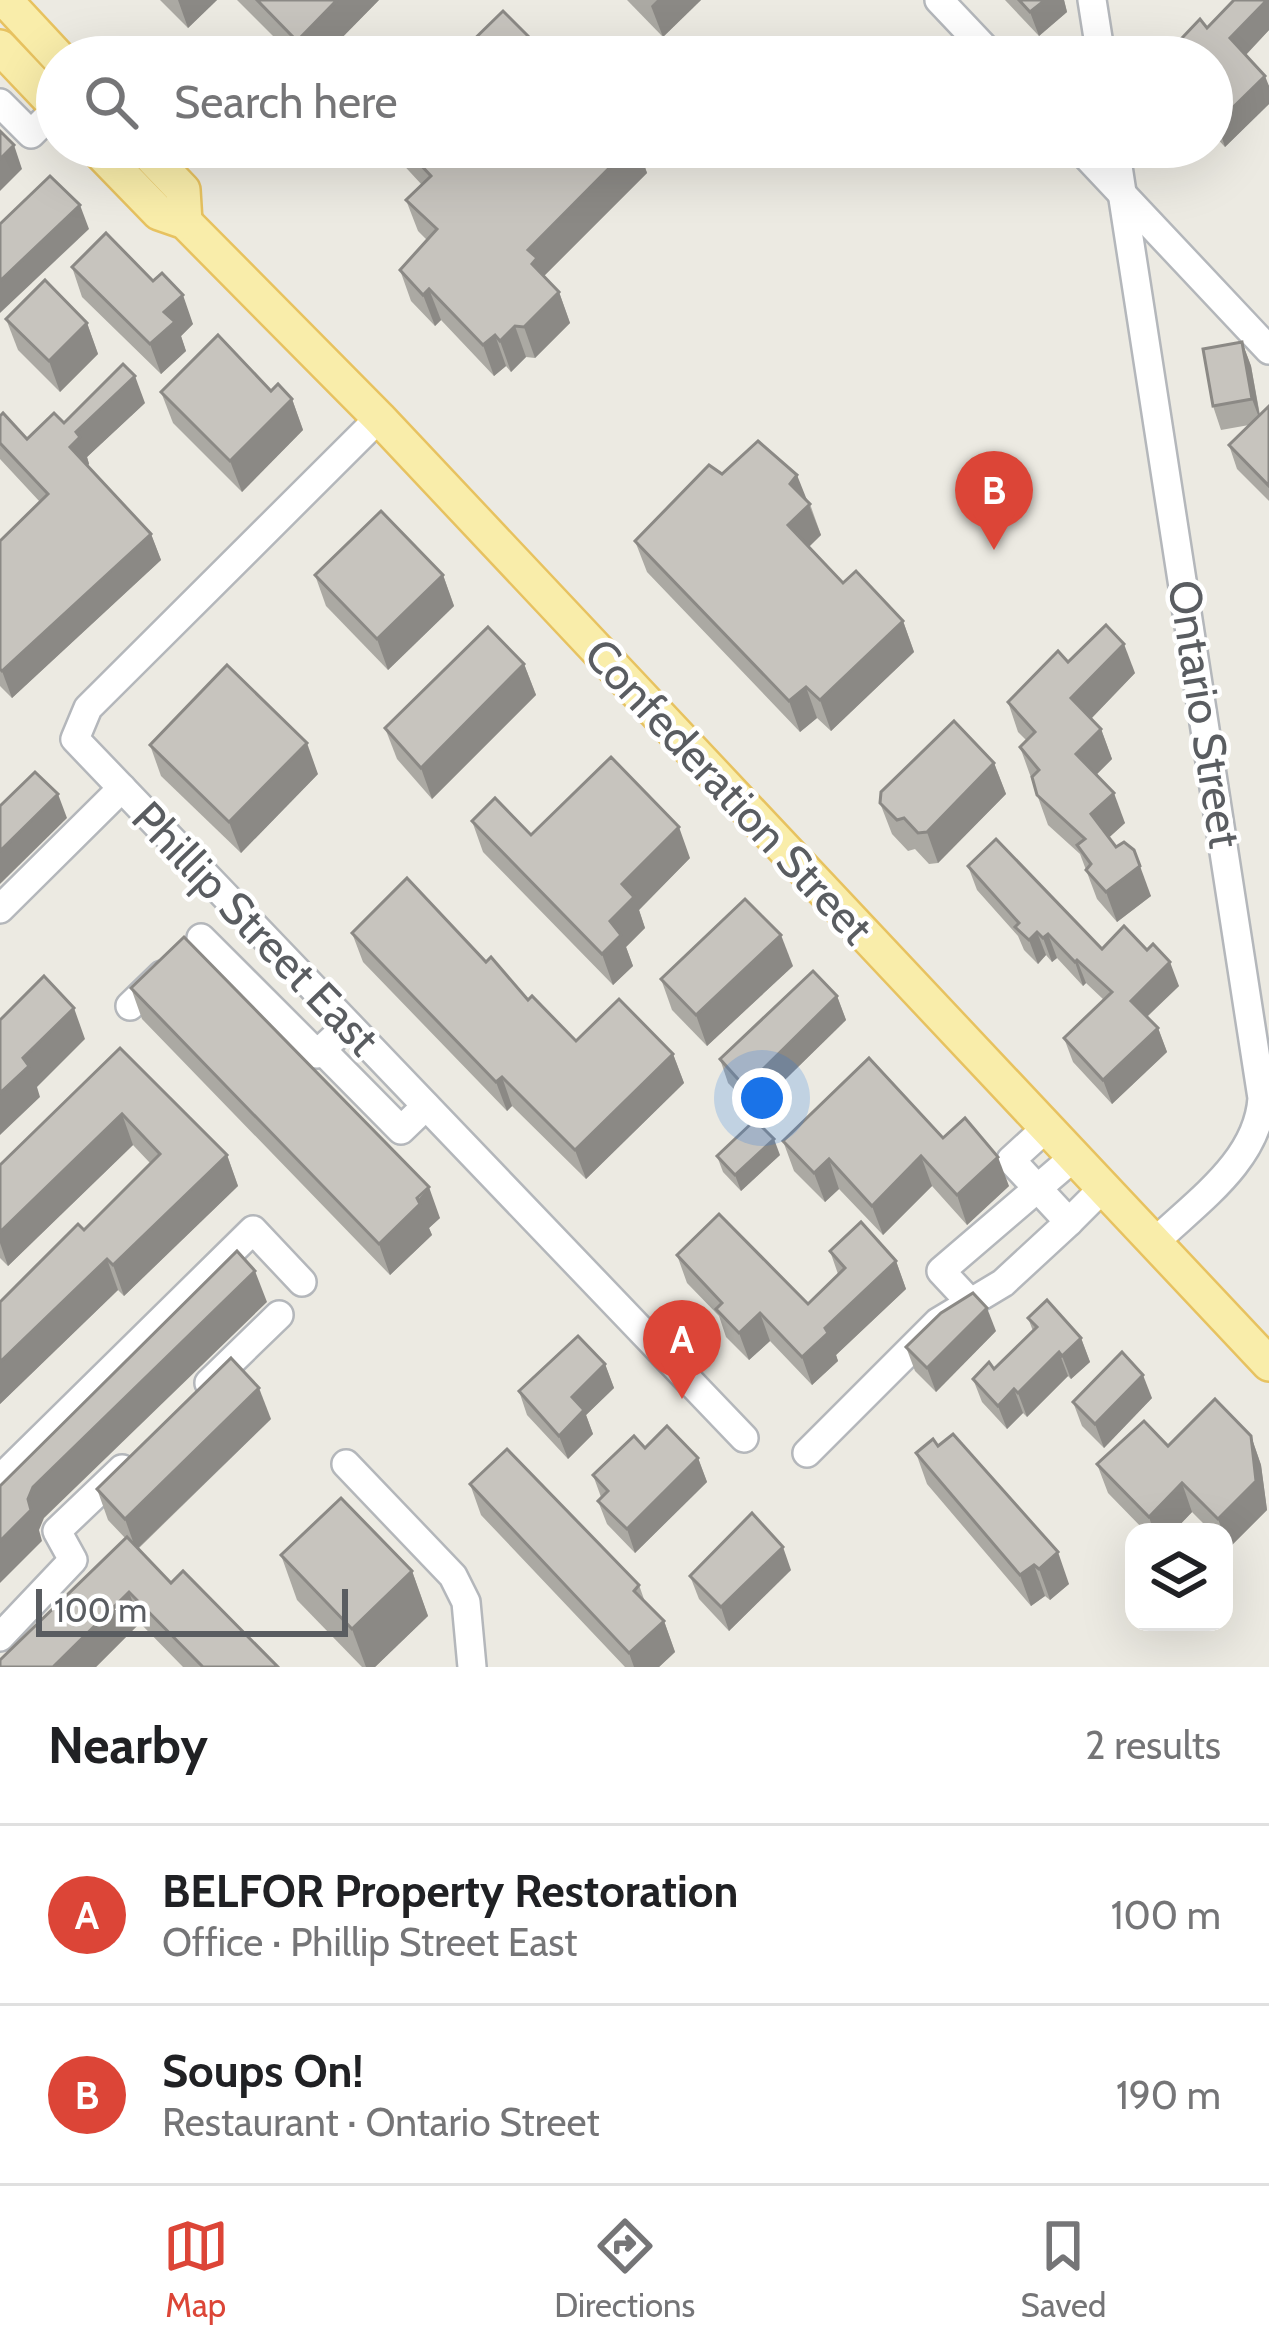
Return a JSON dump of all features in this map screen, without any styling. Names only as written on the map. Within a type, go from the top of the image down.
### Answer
[{"type":"main road","points":[[5,0],[38,36]]},
{"type":"main road","points":[[0,47],[36,86]]},
{"type":"main road","name":"Confederation Street","points":[[115,168],[158,214],[185,221],[379,418],[1269,1364]]},
{"type":"main road","name":"Confederation Street","points":[[162,168],[183,190],[185,221]]},
{"type":"street","points":[[939,0],[973,36]]},
{"type":"street","points":[[1092,0],[1098,36]]},
{"type":"street","points":[[0,103],[31,134],[36,129]]},
{"type":"street","points":[[1098,168],[1269,350]]},
{"type":"street","name":"Ontario Street","points":[[1119,168],[1257,969],[1261,1082],[1258,1121],[1250,1143],[1154,1243]]},
{"type":"street","name":"Phillip Street East","points":[[379,418],[88,708],[75,739],[744,1438]]},
{"type":"street","points":[[0,909],[122,788]]},
{"type":"street","points":[[130,1006],[234,906]]},
{"type":"street","points":[[201,938],[317,1054],[348,1024]]},
{"type":"street","points":[[273,1010],[304,979]]},
{"type":"street","points":[[322,1050],[401,1130],[426,1106]]},
{"type":"street","points":[[1046,1128],[1011,1160],[1069,1222]]},
{"type":"street","points":[[969,1301],[940,1270],[1074,1157]]},
{"type":"street","points":[[807,1453],[938,1322],[1003,1283],[1102,1189]]},
{"type":"street","points":[[0,1479],[253,1230],[302,1282]]},
{"type":"street","points":[[194,1398],[279,1315]]},
{"type":"street","points":[[0,1636],[73,1560],[57,1531],[143,1448]]},
{"type":"street","points":[[346,1464],[453,1576],[466,1602],[472,1667]]},
{"type":"building","points":[[257,0],[337,0],[302,36],[292,36]]},
{"type":"building","points":[[1019,0],[1045,0],[1030,12]]},
{"type":"building","points":[[1234,0],[1267,0],[1232,36],[1184,36],[1200,19],[1207,28]]},
{"type":"building","points":[[503,11],[528,36],[477,36]]},
{"type":"building","points":[[1233,41],[1265,76],[1233,107]]},
{"type":"building","points":[[0,131],[14,145],[0,159]]},
{"type":"building","points":[[424,168],[609,168],[528,250],[537,258],[532,264],[559,292],[524,327],[515,326],[500,341],[495,335],[483,345],[429,289],[423,295],[400,270],[437,229],[406,200],[431,176]]},
{"type":"building","points":[[50,176],[80,205],[0,281],[0,224]]},
{"type":"building","points":[[106,233],[153,281],[162,273],[183,295],[164,312],[175,322],[150,344],[72,267]]},
{"type":"building","points":[[45,280],[87,323],[49,361],[6,319]]},
{"type":"building","points":[[218,335],[271,391],[278,384],[292,399],[230,461],[161,392]]},
{"type":"building","points":[[1242,342],[1252,399],[1213,406],[1203,349]]},
{"type":"building","points":[[123,364],[135,376],[76,432],[80,437],[70,447],[151,534],[2,671],[0,541],[48,494],[0,443],[0,416],[3,413],[27,439],[54,413],[64,423]]},
{"type":"building","points":[[1269,406],[1269,486],[1229,445]]},
{"type":"building","points":[[758,441],[797,475],[790,484],[810,504],[788,525],[843,583],[856,571],[903,621],[820,700],[806,687],[789,701],[635,541],[709,465],[722,474]]},
{"type":"building","points":[[381,511],[443,575],[377,639],[315,575]]},
{"type":"building","points":[[1106,625],[1124,644],[1071,698],[1101,729],[1076,754],[1114,793],[1091,814],[1116,847],[1124,842],[1134,850],[1140,866],[1106,892],[1086,870],[1091,864],[1077,845],[1085,839],[1037,795],[1032,777],[1039,770],[1020,747],[1035,732],[1008,702],[1058,651],[1068,662]]},
{"type":"building","points":[[488,627],[524,664],[421,768],[385,728]]},
{"type":"building","points":[[227,665],[307,743],[229,822],[150,745]]},
{"type":"building","points":[[954,721],[994,763],[927,832],[918,833],[880,803],[881,792]]},
{"type":"building","points":[[611,757],[679,827],[622,884],[634,897],[610,921],[621,935],[602,954],[472,821],[495,798],[531,835]]},
{"type":"building","points":[[35,772],[58,794],[0,851],[0,806]]},
{"type":"building","points":[[996,839],[1102,949],[1124,926],[1147,950],[1153,944],[1170,962],[1131,1001],[1158,1028],[1103,1080],[1064,1038],[1112,992],[1048,934],[1043,938],[1037,932],[1029,940],[968,866]]},
{"type":"building","points":[[407,878],[486,962],[491,957],[528,1000],[532,996],[576,1041],[619,999],[673,1054],[575,1150],[502,1077],[496,1082],[352,933]]},
{"type":"building","points":[[745,899],[781,935],[696,1015],[661,979]]},
{"type":"building","points":[[184,937],[429,1187],[417,1198],[420,1204],[379,1244],[131,988]]},
{"type":"building","points":[[813,971],[837,996],[745,1087],[720,1059]]},
{"type":"building","points":[[44,976],[74,1008],[23,1058],[29,1066],[0,1093],[0,1020]]},
{"type":"building","points":[[120,1048],[227,1155],[113,1265],[107,1259],[0,1362],[0,1302],[78,1224],[84,1230],[160,1154],[122,1114],[0,1232],[0,1165]]},
{"type":"building","points":[[869,1058],[943,1138],[965,1118],[998,1157],[957,1195],[921,1156],[872,1206],[829,1159],[814,1173],[783,1141]]},
{"type":"building","points":[[755,1120],[774,1139],[735,1175],[717,1156]]},
{"type":"building","points":[[719,1214],[808,1304],[845,1268],[830,1251],[861,1222],[896,1261],[825,1328],[828,1333],[802,1357],[760,1313],[739,1333],[716,1309],[722,1303],[677,1255]]},
{"type":"building","points":[[237,1251],[255,1271],[33,1487],[28,1499],[31,1510],[0,1541],[0,1486]]},
{"type":"building","points":[[973,1293],[987,1308],[927,1368],[906,1347],[941,1313]]},
{"type":"building","points":[[1047,1300],[1081,1338],[998,1406],[973,1379],[989,1362],[994,1369],[1037,1327],[1028,1318]]},
{"type":"building","points":[[578,1336],[605,1364],[572,1397],[584,1410],[559,1436],[519,1391]]},
{"type":"building","points":[[1122,1352],[1143,1375],[1095,1424],[1073,1402]]},
{"type":"building","points":[[231,1358],[259,1388],[125,1519],[97,1489]]},
{"type":"building","points":[[1215,1399],[1251,1436],[1256,1481],[1218,1519],[1182,1483],[1149,1517],[1097,1464],[1144,1421],[1168,1446]]},
{"type":"building","points":[[667,1426],[698,1458],[627,1529],[598,1501],[608,1491],[593,1475],[634,1436],[645,1448]]},
{"type":"building","points":[[953,1434],[1058,1552],[1039,1569],[1034,1565],[1020,1575],[916,1453],[933,1439],[938,1446]]},
{"type":"building","points":[[507,1449],[639,1585],[634,1591],[664,1621],[629,1653],[470,1484]]},
{"type":"building","points":[[341,1498],[412,1571],[352,1629],[281,1555]]},
{"type":"building","points":[[752,1513],[783,1547],[721,1607],[690,1576]]},
{"type":"building","points":[[127,1537],[171,1583],[183,1571],[278,1667],[203,1667],[129,1592],[53,1667],[0,1667],[0,1660]]},
{"type":"place","name":"Soups On!","points":[[994,550]]},
{"type":"place","name":"BELFOR Property Restoration","points":[[682,1399]]}]
